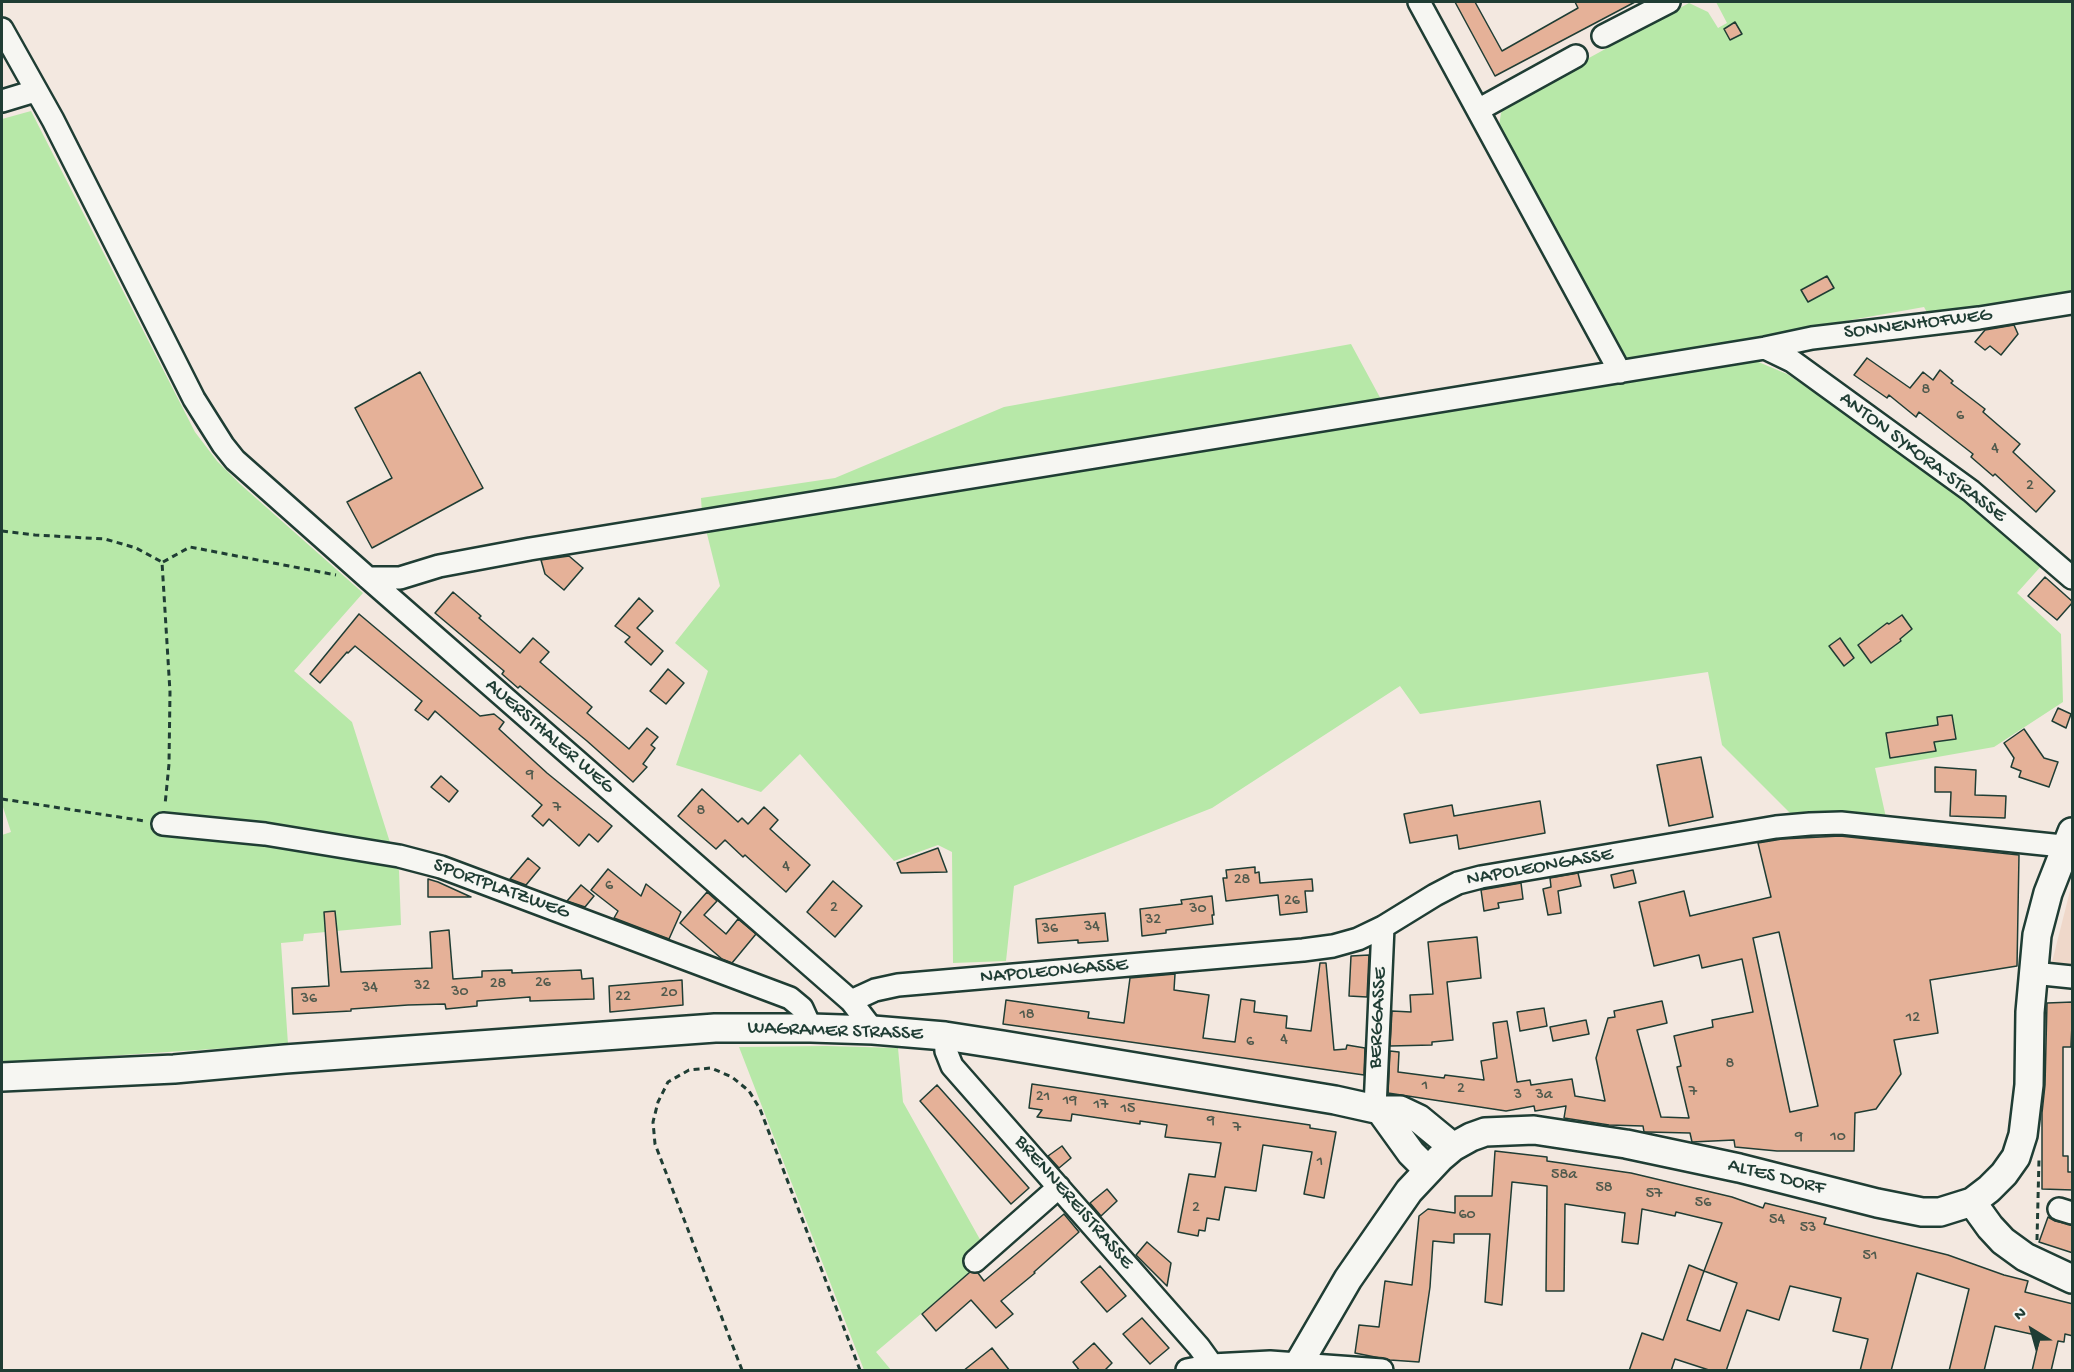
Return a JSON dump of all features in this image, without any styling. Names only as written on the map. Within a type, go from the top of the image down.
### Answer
[{"type":"main road","points":[[2070,842],[2042,915],[2033,973],[2029,1085],[2023,1135],[2016,1156],[2004,1174],[1972,1202],[2003,1241],[2025,1257],[2073,1279]]},
{"type":"main road","name":"WAGRAMER STRASSE","points":[[2,1077],[174,1069],[629,1033],[715,1029],[873,1030],[945,1036],[1377,1109],[1393,1109],[1409,1114],[1453,1147]]},
{"type":"main road","points":[[1377,1109],[1411,1153],[1428,1170]]},
{"type":"main road","name":"ALTES DORF","points":[[1298,1367],[1348,1279],[1409,1191],[1453,1147],[1485,1132],[1534,1130],[1626,1144],[1739,1168],[1901,1209],[1940,1212],[1972,1202]]},
{"type":"street","points":[[1419,2],[1620,372]]},
{"type":"street","points":[[1603,36],[1669,2]]},
{"type":"street","name":"AUERSTHALER WEG","points":[[2,29],[58,130],[194,399],[222,445],[248,473],[851,1001],[873,1030]]},
{"type":"street","points":[[1478,110],[1576,56]]},
{"type":"street","points":[[2,101],[35,91]]},
{"type":"street","name":"SONNENHOFWEG","points":[[368,579],[400,578],[439,566],[530,549],[1620,372],[1812,338],[1979,318],[2073,303]]},
{"type":"street","name":"ANTON SYKORA-STRASSE","points":[[1765,348],[1792,361],[1971,491],[2073,578]]},
{"type":"street","name":"SPORTPLATZWEG","points":[[163,824],[265,834],[399,856],[441,867],[790,998],[802,1008],[811,1028]]},
{"type":"street","name":"NAPOLEONGASSE","points":[[851,1001],[875,990],[898,985],[1333,946],[1358,939],[1383,927],[1458,883],[1481,877],[1776,827],[1841,824],[2070,842]]},
{"type":"street","name":"BERGGASSE","points":[[1377,1109],[1383,927]]},
{"type":"street","points":[[2033,973],[2073,977]]},
{"type":"street","name":"BRENNEREISTRASSE","points":[[945,1036],[946,1051],[952,1066],[1199,1347],[1212,1365]]},
{"type":"street","points":[[975,1261],[1059,1187]]},
{"type":"street","points":[[1187,1371],[1212,1365],[1270,1362],[1298,1367],[1382,1371]]},
{"type":"path","points":[[2,531],[105,538],[136,548],[162,562]]},
{"type":"path","points":[[162,562],[190,547],[321,574],[368,579]]},
{"type":"path","points":[[2,799],[163,824],[169,765],[170,692],[162,562]]},
{"type":"path","points":[[742,1371],[655,1144],[653,1122],[658,1102],[668,1082],[689,1070],[711,1068],[732,1077],[749,1091],[760,1109],[860,1371]]},
{"type":"shaded area","points":[[2072,883],[2072,970],[2051,966]]},
{"type":"green space","points":[[1716,2],[2072,2],[2072,296],[1929,316],[1924,307],[1756,337],[1756,361],[1787,374],[1930,469],[2043,564],[2017,593],[2061,634],[2063,702],[1994,747],[1875,768],[1887,822],[1793,816],[1722,745],[1708,672],[1420,714],[1400,686],[1212,808],[1014,886],[1006,961],[953,963],[952,852],[938,845],[894,861],[800,754],[761,792],[676,765],[708,671],[675,643],[720,586],[702,514],[701,498],[835,478],[1004,407],[1351,344],[1383,403],[1621,359],[1502,138],[1499,126],[1501,113],[1507,103],[1689,3],[1708,12],[1718,28],[1727,23]]},
{"type":"green space","points":[[31,111],[195,432],[217,461],[240,484],[363,593],[294,671],[352,722],[399,871],[401,925],[304,934],[303,941],[281,943],[288,1044],[2,1063],[2,835],[11,832],[2,804],[2,119]]},
{"type":"green space","points":[[739,1047],[898,1048],[903,1102],[982,1243],[964,1258],[974,1269],[876,1352],[891,1370],[864,1370]]},
{"type":"building","points":[[1455,2],[1475,2],[1502,51],[1578,8],[1575,2],[1635,2],[1495,76]]},
{"type":"building","points":[[1735,22],[1742,34],[1730,40],[1724,29]]},
{"type":"building","points":[[1827,276],[1834,288],[1808,302],[1801,290]]},
{"type":"building","points":[[2014,325],[2018,334],[2001,355],[1990,346],[1985,350],[1975,342],[1985,330]]},
{"type":"building","points":[[1867,358],[1910,388],[1923,372],[1933,380],[1940,370],[1953,381],[1951,383],[1985,409],[1983,412],[2020,444],[2013,452],[2055,491],[2036,512],[1995,474],[1993,476],[1971,457],[1973,454],[1919,412],[1916,417],[1889,395],[1887,398],[1854,375]]},
{"type":"building","points":[[420,372],[483,488],[372,548],[347,502],[392,478],[355,408]]},
{"type":"building","points":[[569,556],[583,568],[564,590],[545,574],[541,560]]},
{"type":"building","points":[[2045,577],[2073,602],[2057,620],[2028,596]]},
{"type":"building","points":[[453,592],[520,653],[533,638],[549,652],[540,662],[592,707],[587,713],[629,749],[647,728],[658,737],[651,745],[655,748],[643,764],[647,767],[633,782],[520,686],[518,688],[502,674],[504,671],[435,613]]},
{"type":"building","points":[[639,598],[653,611],[637,628],[663,651],[651,665],[625,642],[630,637],[615,626]]},
{"type":"building","points":[[359,614],[480,716],[494,714],[504,722],[499,729],[547,773],[612,826],[598,842],[589,834],[579,846],[549,819],[543,826],[532,816],[542,805],[435,711],[428,720],[415,710],[422,701],[355,646],[320,683],[310,674]]},
{"type":"building","points":[[1902,615],[1912,629],[1900,639],[1901,641],[1871,663],[1858,645],[1887,623],[1889,624]]},
{"type":"building","points":[[1840,638],[1854,658],[1844,666],[1829,646]]},
{"type":"building","points":[[668,669],[684,683],[666,704],[650,691]]},
{"type":"building","points":[[2058,708],[2071,714],[2066,728],[2052,721]]},
{"type":"building","points":[[1952,715],[1956,739],[1934,742],[1936,751],[1890,758],[1886,733],[1938,725],[1937,717]]},
{"type":"building","points":[[2024,729],[2044,758],[2058,762],[2049,787],[2019,777],[2021,771],[2011,767],[2014,758],[2004,743]]},
{"type":"building","points":[[1701,757],[1713,817],[1669,826],[1657,765]]},
{"type":"building","points":[[1935,767],[1976,770],[1975,795],[2006,796],[2005,818],[1950,816],[1951,792],[1935,792]]},
{"type":"building","points":[[441,776],[458,791],[449,802],[431,787]]},
{"type":"building","points":[[702,789],[738,822],[742,818],[748,824],[764,807],[778,820],[770,829],[810,865],[786,892],[725,840],[716,849],[678,816]]},
{"type":"building","points":[[1540,801],[1545,833],[1459,849],[1457,835],[1410,843],[1404,814],[1452,805],[1454,816]]},
{"type":"building","points":[[1840,836],[2019,855],[2017,966],[1930,980],[1938,1033],[1894,1040],[1901,1074],[1876,1109],[1855,1113],[1854,1151],[1777,1151],[1735,1147],[1734,1140],[1692,1142],[1690,1133],[1644,1132],[1643,1126],[1609,1125],[1564,1118],[1566,1106],[1535,1111],[1534,1106],[1506,1111],[1388,1093],[1390,1051],[1399,1052],[1398,1072],[1484,1080],[1481,1061],[1497,1058],[1493,1023],[1507,1021],[1517,1082],[1530,1080],[1531,1085],[1572,1079],[1575,1096],[1605,1101],[1596,1058],[1608,1018],[1615,1017],[1614,1011],[1662,1001],[1667,1023],[1637,1030],[1661,1117],[1689,1118],[1677,1067],[1681,1066],[1674,1036],[1713,1027],[1712,1020],[1753,1012],[1742,959],[1702,968],[1699,955],[1654,966],[1639,902],[1684,891],[1690,916],[1771,897],[1758,843],[1782,839]],"holes":[[[1779,932],[1818,1106],[1790,1112],[1753,938]]]},
{"type":"building","points":[[938,848],[947,872],[901,873],[897,863]]},
{"type":"building","points":[[528,858],[540,868],[526,885],[510,879]]},
{"type":"building","points":[[1255,867],[1255,873],[1259,872],[1260,883],[1312,879],[1313,891],[1305,891],[1307,912],[1280,915],[1278,895],[1226,901],[1223,878],[1227,878],[1226,870]]},
{"type":"building","points":[[608,869],[641,896],[646,884],[681,912],[669,939],[614,918],[618,911],[591,890]]},
{"type":"building","points":[[1633,870],[1636,883],[1614,888],[1611,875]]},
{"type":"building","points":[[1578,873],[1581,886],[1558,891],[1561,913],[1548,915],[1543,889],[1551,887],[1550,878]]},
{"type":"building","points":[[428,879],[438,882],[471,897],[428,897]]},
{"type":"building","points":[[833,881],[862,906],[835,937],[807,912]]},
{"type":"building","points":[[1521,883],[1523,899],[1498,903],[1499,908],[1484,911],[1481,890]]},
{"type":"building","points":[[581,885],[594,896],[585,907],[567,901]]},
{"type":"building","points":[[707,892],[717,901],[704,915],[726,934],[738,919],[756,934],[732,963],[722,959],[680,923]]},
{"type":"building","points":[[1212,896],[1213,924],[1166,930],[1166,933],[1142,936],[1140,909],[1182,904],[1181,900]]},
{"type":"building","points":[[335,911],[341,972],[432,968],[430,932],[449,930],[453,979],[482,977],[482,971],[512,970],[512,973],[581,970],[582,979],[593,978],[594,999],[530,1001],[530,997],[477,1001],[477,1006],[446,1009],[445,1004],[408,1005],[293,1014],[292,988],[329,986],[324,912]]},
{"type":"building","points":[[1105,913],[1108,941],[1078,943],[1078,940],[1038,943],[1036,919]]},
{"type":"building","points":[[1477,937],[1481,978],[1447,982],[1453,1040],[1432,1042],[1432,1045],[1390,1046],[1392,1011],[1411,1012],[1410,995],[1433,994],[1428,942]]},
{"type":"building","points":[[1369,955],[1367,997],[1349,996],[1351,956]]},
{"type":"building","points":[[1320,963],[1326,963],[1334,1050],[1346,1049],[1347,1045],[1365,1048],[1364,1075],[1003,1024],[1006,1000],[1089,1012],[1088,1018],[1124,1023],[1130,978],[1175,974],[1174,990],[1209,995],[1203,1038],[1235,1042],[1241,999],[1255,1001],[1254,1012],[1287,1016],[1286,1028],[1311,1031]]},
{"type":"building","points":[[682,980],[683,1005],[610,1012],[609,986]]},
{"type":"building","points":[[2073,1002],[2071,1047],[2063,1047],[2063,1156],[2068,1156],[2068,1172],[2073,1172],[2073,1190],[2042,1189],[2042,1113],[2047,1003]]},
{"type":"building","points":[[1544,1008],[1547,1026],[1520,1031],[1517,1012]]},
{"type":"building","points":[[1586,1020],[1589,1034],[1553,1041],[1550,1027]]},
{"type":"building","points":[[1032,1084],[1310,1125],[1310,1128],[1336,1132],[1324,1198],[1304,1194],[1312,1152],[1263,1145],[1256,1191],[1225,1187],[1219,1220],[1207,1218],[1205,1231],[1199,1230],[1198,1236],[1178,1232],[1189,1174],[1215,1177],[1221,1143],[1165,1137],[1167,1125],[1140,1121],[1140,1124],[1072,1114],[1071,1121],[1037,1117],[1042,1110],[1029,1108]]},
{"type":"building","points":[[937,1085],[1029,1188],[1011,1204],[920,1101]]},
{"type":"building","points":[[1062,1146],[1071,1158],[1059,1168],[1048,1156]]},
{"type":"building","points":[[1495,1151],[1547,1157],[1547,1161],[1631,1173],[1732,1197],[1763,1208],[1765,1203],[1826,1218],[1824,1224],[1948,1255],[2028,1281],[2025,1292],[2073,1304],[2073,1336],[2065,1334],[2064,1342],[2058,1341],[2051,1371],[2032,1371],[2040,1336],[1995,1326],[1984,1371],[1949,1371],[1969,1289],[1917,1273],[1891,1371],[1860,1371],[1868,1339],[1833,1331],[1841,1298],[1790,1286],[1779,1320],[1747,1310],[1726,1371],[1712,1371],[1675,1359],[1671,1371],[1629,1371],[1642,1333],[1663,1340],[1689,1265],[1704,1271],[1722,1223],[1676,1212],[1675,1216],[1642,1209],[1638,1244],[1622,1242],[1625,1213],[1565,1204],[1564,1291],[1546,1291],[1547,1186],[1512,1182],[1502,1305],[1485,1302],[1490,1234],[1454,1234],[1454,1243],[1433,1241],[1430,1287],[1419,1362],[1390,1360],[1355,1353],[1359,1325],[1379,1327],[1385,1281],[1412,1285],[1419,1216],[1428,1209],[1455,1213],[1455,1196],[1492,1196]],"holes":[[[1704,1271],[1737,1283],[1720,1331],[1687,1320]]]},
{"type":"building","points":[[1107,1189],[1117,1201],[1101,1216],[1090,1203]]},
{"type":"building","points":[[1064,1214],[1079,1232],[1001,1301],[1013,1314],[996,1328],[971,1300],[936,1331],[922,1314],[970,1272],[978,1273],[984,1281]]},
{"type":"building","points":[[2048,1217],[2073,1225],[2073,1253],[2039,1242]]},
{"type":"building","points":[[1147,1242],[1171,1263],[1167,1286],[1136,1255]]},
{"type":"building","points":[[1100,1266],[1126,1296],[1107,1312],[1081,1282]]},
{"type":"building","points":[[1142,1318],[1169,1348],[1150,1364],[1123,1334]]},
{"type":"building","points":[[1094,1343],[1112,1363],[1104,1371],[1080,1371],[1073,1362]]},
{"type":"building","points":[[992,1348],[1010,1371],[963,1371]]}]
